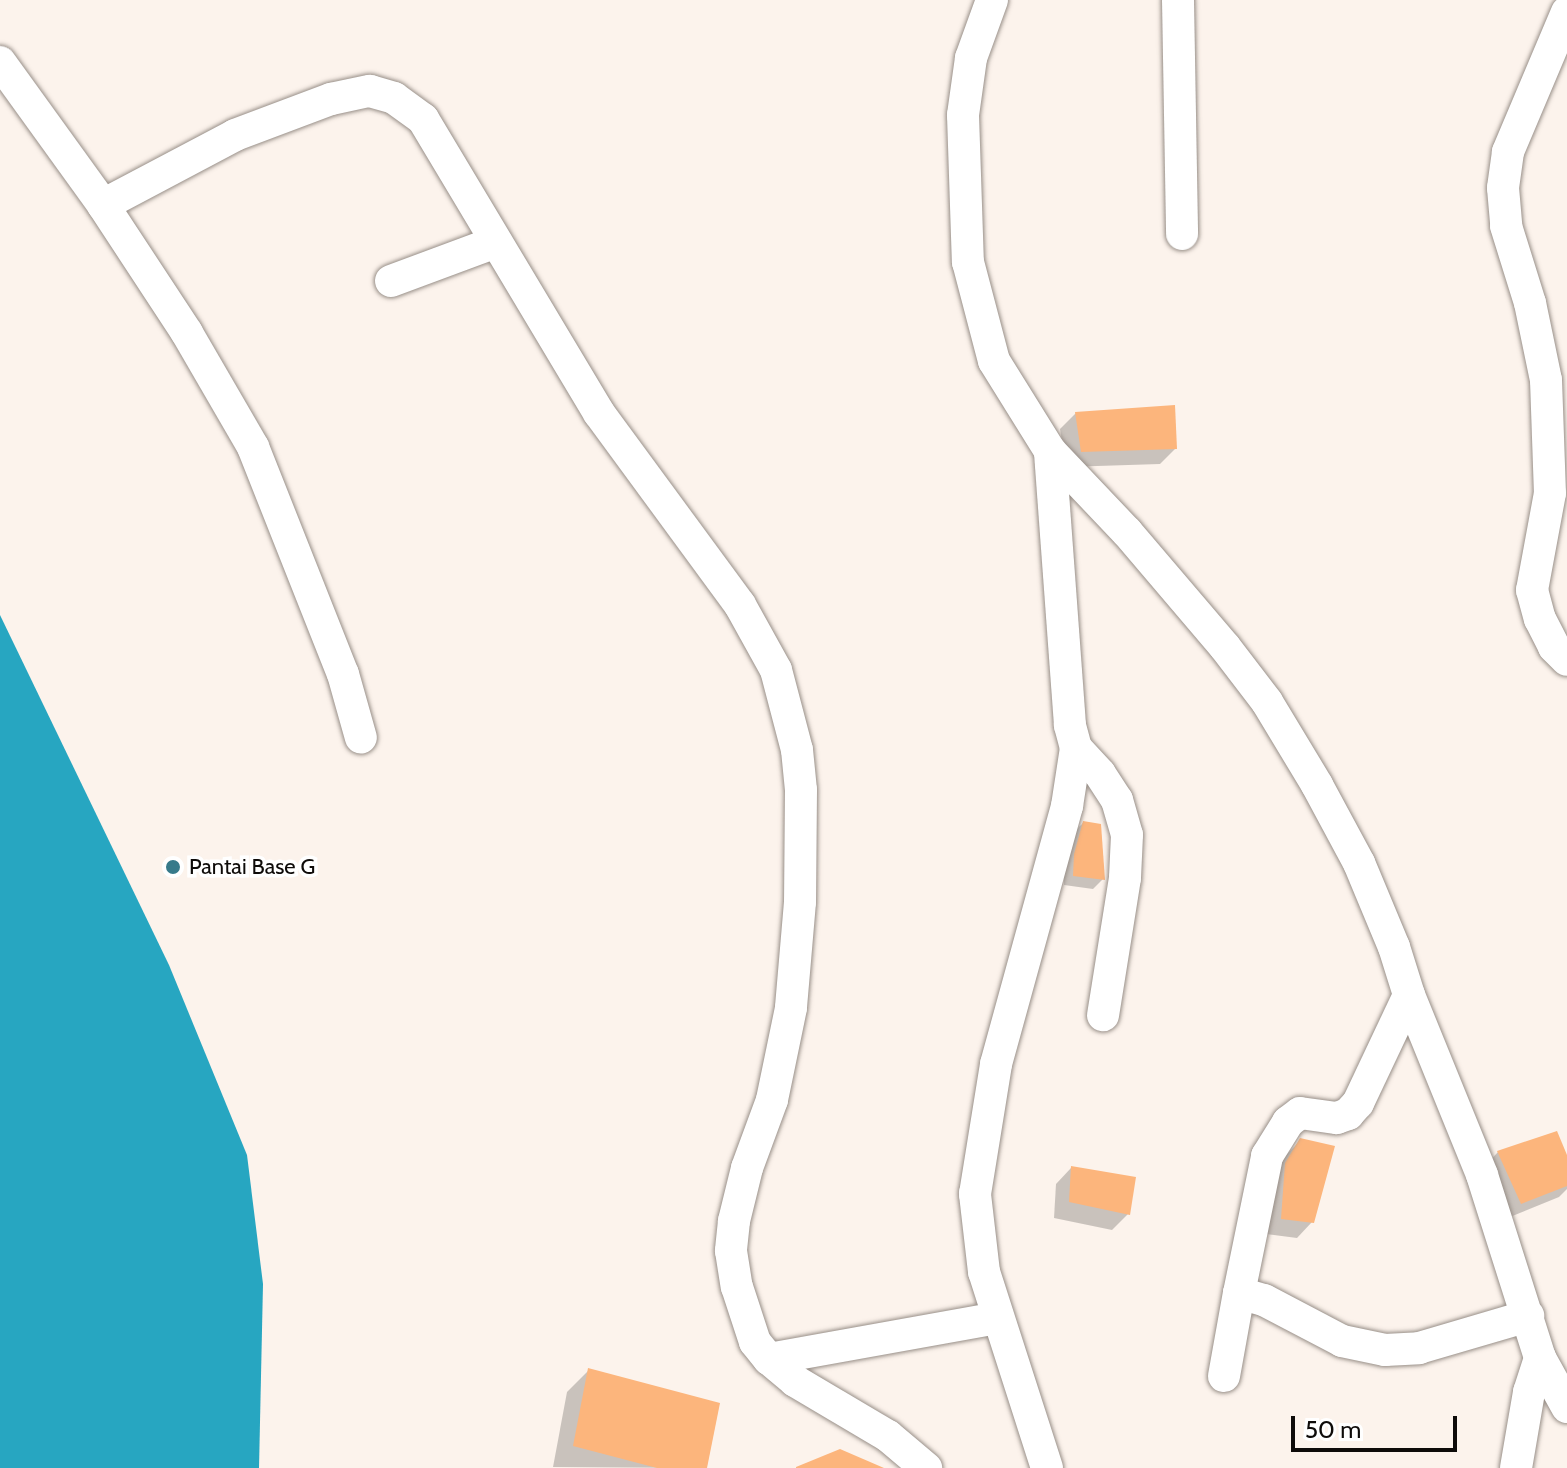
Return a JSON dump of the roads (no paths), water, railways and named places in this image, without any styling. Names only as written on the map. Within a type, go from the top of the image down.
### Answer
[{"type":"street","points":[[992,0],[971,58],[963,115],[968,262],[994,361],[1050,451],[1127,532],[1267,702],[1359,863],[1482,1175],[1540,1358],[1567,1407]]},
{"type":"street","points":[[1178,0],[1182,234]]},
{"type":"street","points":[[1567,12],[1508,152],[1503,188],[1506,226],[1530,303],[1547,393],[1550,493],[1532,590],[1547,633],[1567,660]]},
{"type":"street","points":[[0,62],[103,205],[187,333],[253,447],[343,674],[361,738]]},
{"type":"street","points":[[103,205],[235,135],[331,99],[370,91],[394,98],[423,119],[599,413],[740,605],[776,670],[787,703],[801,790],[796,963],[772,1100],[743,1180],[731,1251],[744,1313],[755,1342],[769,1359],[795,1381],[888,1436],[926,1468]]},
{"type":"street","points":[[391,281],[496,242]]},
{"type":"street","points":[[1047,1468],[984,1272],[975,1194],[996,1064],[1067,806],[1076,748],[1070,725],[1050,451]]},
{"type":"street","points":[[1076,748],[1100,774],[1117,800],[1127,835],[1125,878],[1103,1015]]},
{"type":"street","points":[[1224,1376],[1267,1156],[1288,1122],[1300,1113],[1337,1118],[1348,1114],[1358,1103],[1409,995]]},
{"type":"street","points":[[1239,1293],[1264,1300],[1342,1341],[1385,1350],[1432,1345],[1528,1316]]},
{"type":"street","points":[[769,1359],[997,1318]]},
{"type":"street","points":[[1516,1468],[1529,1392],[1540,1358]]},
{"type":"water","points":[[0,615],[169,965],[247,1155],[263,1284],[259,1468],[0,1468]]},
{"type":"place","name":"Pantai Base G","points":[[173,867]]}]
